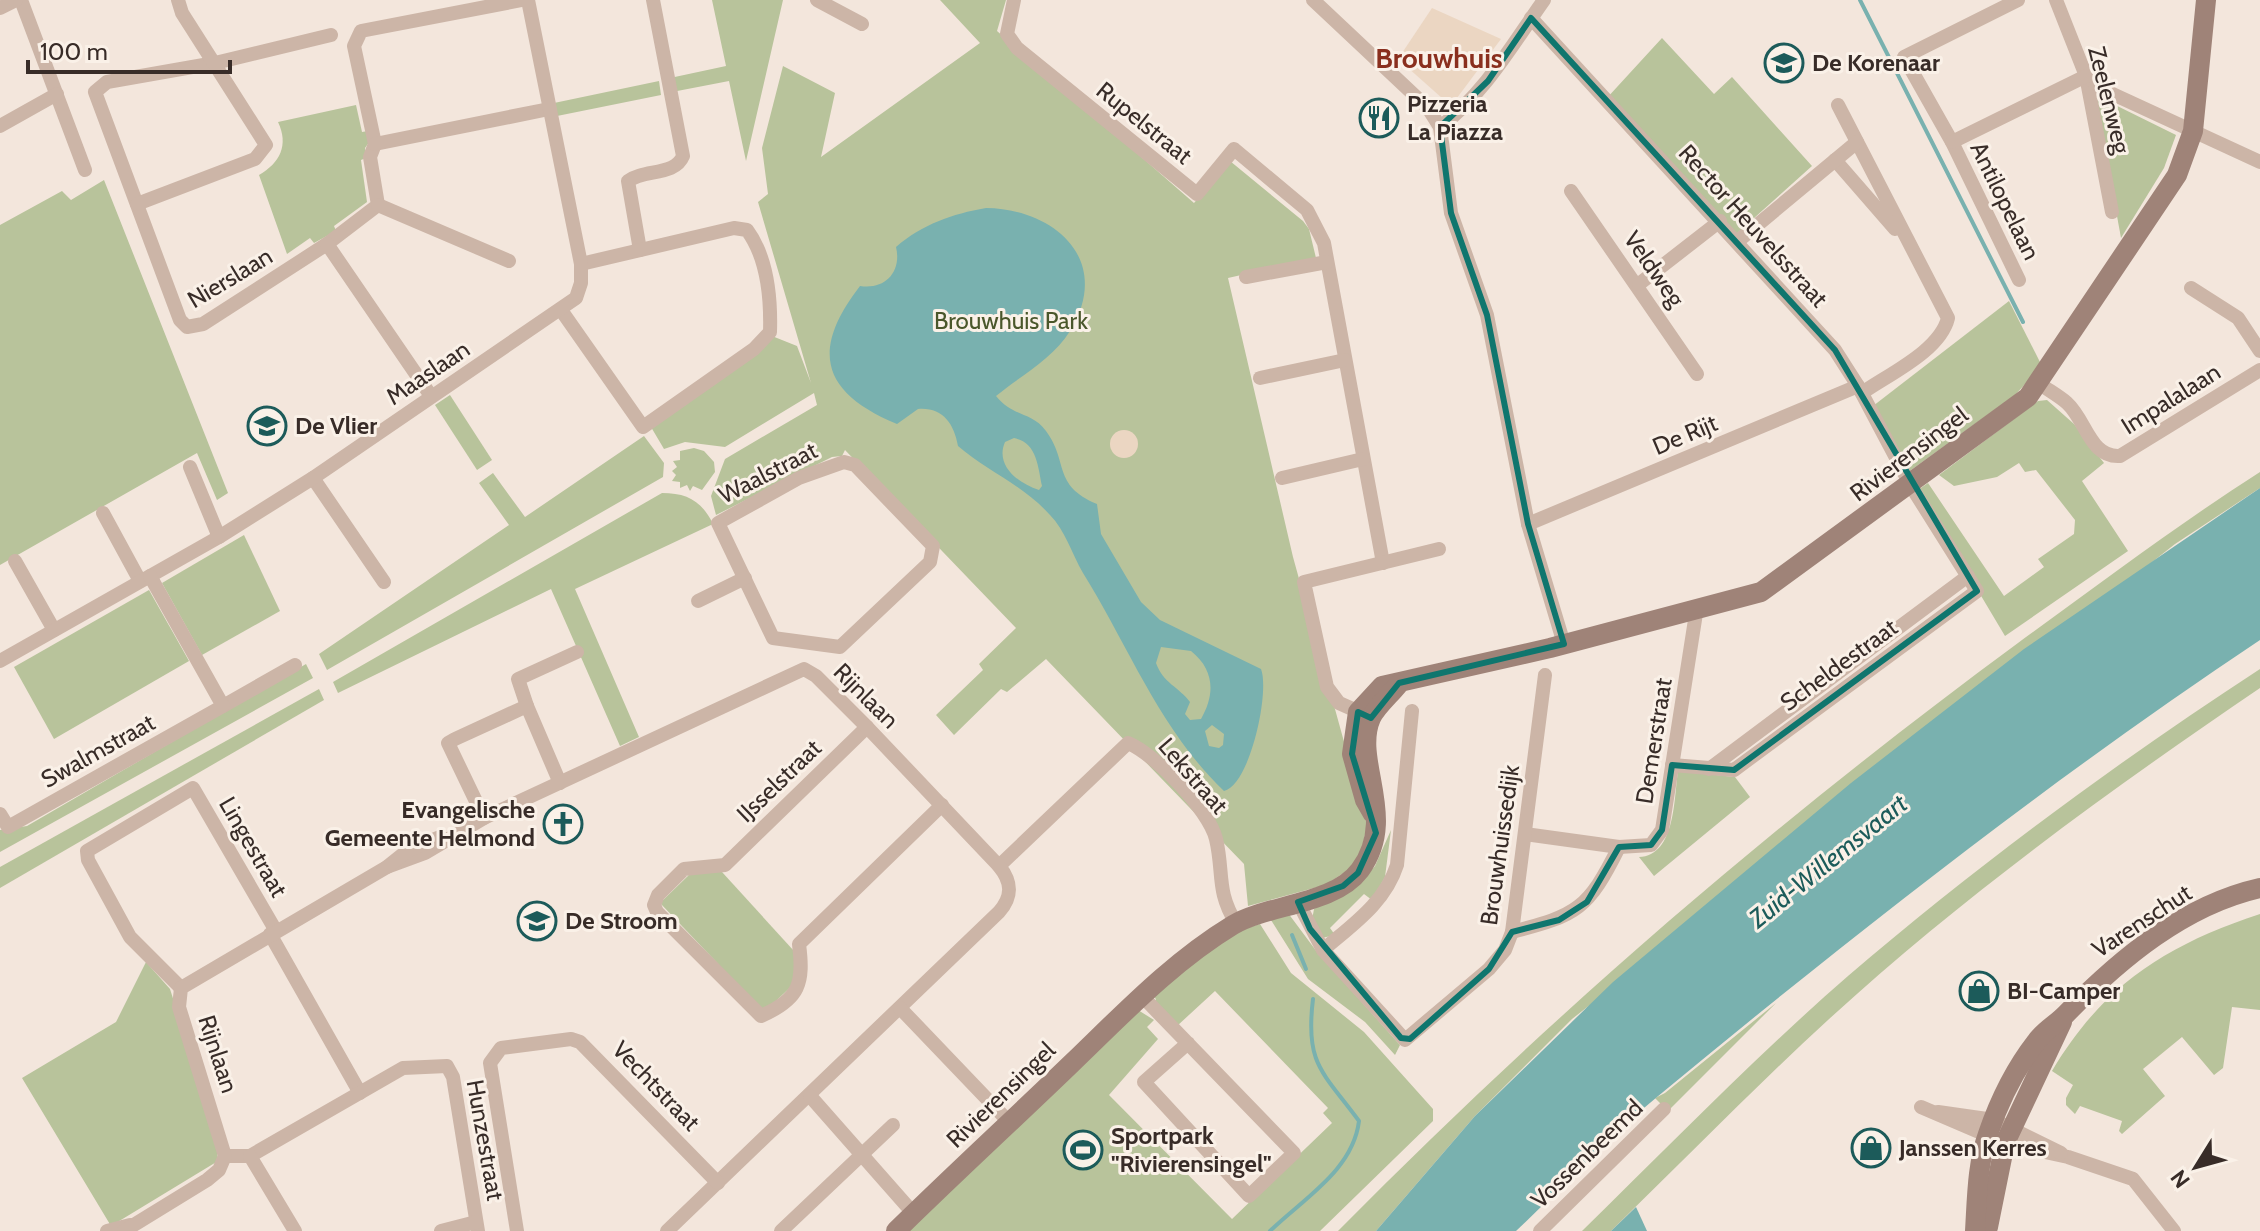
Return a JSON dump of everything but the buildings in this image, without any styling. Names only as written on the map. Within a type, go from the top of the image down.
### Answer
[{"type":"street","points":[[0,8],[19,0],[85,170]]},
{"type":"street","points":[[137,204],[263,153],[266,145],[263,135],[182,13],[178,0]]},
{"type":"street","points":[[378,205],[370,157],[375,144],[354,46],[361,31],[525,0]]},
{"type":"street","name":"Maaslaan","points":[[0,661],[219,537],[313,478],[576,298],[581,283],[581,264],[525,0]]},
{"type":"street","points":[[640,250],[628,181],[637,174],[670,169],[680,163],[683,156],[653,0]]},
{"type":"street","points":[[817,0],[862,24]]},
{"type":"street","name":"Rupelstraat","points":[[1014,0],[1007,34],[1017,48],[1197,194],[1234,149],[1307,210],[1324,243],[1383,563]]},
{"type":"street","points":[[1313,0],[1428,108],[1440,127],[1451,213],[1487,315],[1528,524],[1564,644]]},
{"type":"street","points":[[1440,127],[1459,113],[1488,81],[1544,0]]},
{"type":"street","name":"Antilopelaan","points":[[2018,0],[1904,57],[1952,142],[2019,280]]},
{"type":"street","name":"Zeelenweg","points":[[2056,0],[2086,76],[2112,212]]},
{"type":"street","name":"Rivierensingel","points":[[896,1231],[1173,967],[1236,923],[1343,886],[1358,873],[1371,853],[1376,833],[1373,814],[1365,800],[1352,754],[1364,715],[1382,686],[1564,644],[1761,592],[1911,486],[2028,397],[2040,384],[2177,175],[2193,131],[2206,0]]},
{"type":"street","name":"Rector Heuvelsstraat","points":[[1531,18],[1835,350],[1860,389],[1911,486]]},
{"type":"street","name":"Nierslaan","points":[[327,244],[203,324],[187,327],[180,320],[95,92],[107,82],[215,63],[331,35]]},
{"type":"street","points":[[2086,76],[2104,90],[2260,162]]},
{"type":"street","name":"Antilopelaan","points":[[1952,142],[2086,76]]},
{"type":"street","points":[[0,126],[57,94]]},
{"type":"street","points":[[1838,105],[1911,247]]},
{"type":"street","points":[[375,144],[549,109]]},
{"type":"street","points":[[1738,241],[1857,142]]},
{"type":"street","points":[[1835,160],[1911,247]]},
{"type":"street","name":"Veldweg","points":[[1571,191],[1639,284],[1697,374]]},
{"type":"street","points":[[378,205],[327,244],[431,396]]},
{"type":"street","points":[[378,205],[509,261]]},
{"type":"street","points":[[1639,284],[1720,221]]},
{"type":"street","points":[[561,310],[643,427],[754,349],[770,332],[765,277],[756,242],[747,230],[734,228],[581,264]]},
{"type":"street","name":"De Rijt","points":[[1528,524],[1860,389],[1945,331],[1948,318],[1911,247]]},
{"type":"street","points":[[1246,277],[1327,262]]},
{"type":"street","points":[[2191,288],[2238,318],[2260,351]]},
{"type":"street","points":[[1260,378],[1345,360]]},
{"type":"street","name":"Impalalaan","points":[[2040,384],[2069,405],[2098,449],[2108,457],[2120,456],[2260,370]]},
{"type":"street","points":[[1282,478],[1363,459]]},
{"type":"street","name":"Waalstraat","points":[[844,462],[855,465],[933,546],[930,562],[840,647],[810,645],[773,638],[718,523],[799,478],[844,462]]},
{"type":"street","points":[[190,467],[219,537]]},
{"type":"street","points":[[313,478],[384,582]]},
{"type":"street","name":"Scheldestraat","points":[[1672,765],[1734,770],[1977,591],[1911,486]]},
{"type":"street","points":[[103,513],[223,706]]},
{"type":"street","points":[[1364,715],[1339,703],[1327,687],[1304,582],[1439,549]]},
{"type":"street","points":[[15,561],[54,630]]},
{"type":"street","points":[[698,601],[745,578]]},
{"type":"street","name":"Demerstraat","points":[[1525,834],[1645,848],[1662,830],[1697,607]]},
{"type":"street","points":[[804,669],[810,645]]},
{"type":"street","points":[[560,783],[518,679],[577,652]]},
{"type":"street","name":"Swalmstraat","points":[[0,814],[8,827],[295,665]]},
{"type":"street","name":"Rijnlaan","points":[[225,1156],[179,1007],[181,988],[387,867],[425,853],[484,818],[804,669],[816,676],[867,727],[999,866]]},
{"type":"street","name":"Brouwhuissedijk","points":[[1298,902],[1323,950],[1405,1040],[1489,969],[1505,950],[1512,932],[1545,675]]},
{"type":"street","points":[[484,818],[448,743],[527,706]]},
{"type":"street","points":[[1323,950],[1377,903],[1392,881],[1397,865],[1412,711]]},
{"type":"street","name":"IJsselstraat","points":[[867,727],[721,867],[693,866],[684,869],[658,895],[654,905],[657,912],[761,1016],[778,1009],[799,985],[803,975],[799,944],[942,805]]},
{"type":"street","name":"Lekstraat","points":[[999,866],[1128,743],[1145,750],[1204,814],[1215,834],[1223,902],[1236,923]]},
{"type":"street","name":"Lingestraat","points":[[181,988],[130,937],[88,860],[87,851],[193,788],[273,933]]},
{"type":"street","points":[[1512,932],[1559,920],[1587,902],[1619,847]]},
{"type":"street","points":[[667,1231],[1008,902],[1008,877],[999,866]]},
{"type":"street","name":"Varenschut","points":[[1975,1231],[1980,1164],[2065,1016],[2111,968],[2166,930],[2192,914],[2260,888]]},
{"type":"street","points":[[273,933],[360,1093]]},
{"type":"street","points":[[1142,996],[1188,1043],[1294,1153],[1249,1196],[1144,1082],[1188,1043]]},
{"type":"street","points":[[900,1008],[1010,1123]]},
{"type":"street","name":"Vechtstraat","points":[[517,1231],[490,1063],[501,1048],[571,1039],[580,1042],[718,1183]]},
{"type":"street","name":"Hunzestraat","points":[[225,1156],[250,1156],[403,1068],[447,1066],[453,1077],[477,1226],[441,1231]]},
{"type":"street","points":[[810,1096],[914,1214]]},
{"type":"street","name":"Vossenbeemd","points":[[1540,1231],[1664,1109]]},
{"type":"street","points":[[1928,1109],[2133,1179],[2174,1231]]},
{"type":"street","points":[[781,1231],[893,1125]]},
{"type":"street","name":"Varenschut","points":[[1987,1231],[1999,1132]]},
{"type":"street","points":[[107,1231],[127,1228],[207,1180],[219,1170],[225,1156]]},
{"type":"street","points":[[250,1156],[295,1231]]},
{"type":"highlighted area","points":[[1531,18],[1835,350],[1977,591],[1734,770],[1672,765],[1662,830],[1651,845],[1619,847],[1587,902],[1559,920],[1512,932],[1489,969],[1410,1039],[1401,1038],[1310,929],[1298,902],[1343,886],[1358,873],[1376,833],[1352,754],[1358,712],[1371,718],[1399,683],[1564,644],[1528,524],[1487,315],[1451,213],[1440,127],[1488,81]]},
{"type":"green space","points":[[712,0],[783,0],[746,161],[729,81],[672,92],[670,78],[726,66]]},
{"type":"green space","name":"Brouwhuis Park","points":[[940,0],[1006,0],[997,31],[1194,203],[1230,161],[1309,229],[1316,258],[1228,278],[1293,557],[1367,825],[1359,863],[1325,885],[1248,906],[1244,864],[1046,659],[1007,692],[1001,689],[954,735],[936,715],[983,670],[979,664],[1016,628],[845,450],[842,456],[832,457],[716,515],[711,496],[725,459],[817,405],[814,393],[725,447],[685,442],[664,449],[651,427],[772,336],[797,346],[811,383],[758,202],[768,194],[762,148],[783,66],[835,93],[821,157],[980,43]]},
{"type":"green space","points":[[1662,38],[1714,94],[1732,77],[1812,166],[1734,236],[1606,99]]},
{"type":"green space","points":[[659,81],[661,95],[557,116],[554,103]]},
{"type":"green space","points":[[2095,95],[2176,135],[2164,168],[2121,238]]},
{"type":"green space","points":[[356,105],[362,132],[368,131],[370,141],[365,148],[366,158],[361,160],[367,202],[334,226],[336,231],[314,243],[310,238],[287,254],[259,175],[272,165],[280,153],[283,138],[278,122]]},
{"type":"green space","points":[[104,180],[228,493],[217,500],[197,453],[0,565],[0,225],[62,191],[71,200]]},
{"type":"green space","points":[[2009,301],[2042,366],[2015,395],[1907,473],[1873,406]]},
{"type":"green space","points":[[450,395],[492,460],[477,470],[435,405]]},
{"type":"green space","points":[[2047,400],[2074,424],[2104,463],[2082,481],[2128,551],[2005,636],[1918,490],[1928,483],[2004,596],[2044,567],[2038,559],[2074,534],[2075,520],[2036,470],[2025,472],[2019,463],[1997,477],[1954,486],[1939,475],[2038,401]]},
{"type":"green space","points":[[644,436],[664,463],[663,477],[327,670],[319,654],[509,525],[479,483],[493,473],[525,517]]},
{"type":"green space","points":[[694,448],[704,451],[714,462],[715,472],[702,490],[693,486],[690,491],[687,485],[680,488],[680,482],[672,481],[676,475],[672,471],[677,467],[673,461],[680,460],[680,451]]},
{"type":"green space","points":[[2260,472],[2260,488],[2175,544],[1572,1019],[1475,1116],[1376,1231],[1338,1231],[1500,1073],[1752,851],[2018,643],[2168,534]]},
{"type":"green space","points":[[662,493],[693,500],[704,509],[713,524],[575,589],[639,737],[620,746],[551,589],[338,693],[333,682]]},
{"type":"green space","points":[[244,535],[280,611],[202,655],[162,583]]},
{"type":"green space","points":[[149,590],[189,661],[54,739],[14,667]]},
{"type":"green space","points":[[306,664],[313,678],[0,852],[0,830],[27,826]]},
{"type":"green space","points":[[2260,669],[2260,688],[2038,846],[1879,975],[1773,1072],[1611,1231],[1582,1231],[1780,1038],[1897,935],[2049,816]]},
{"type":"green space","points":[[319,689],[324,700],[0,888],[0,867]]},
{"type":"green space","points":[[1678,771],[1735,777],[1750,797],[1654,876],[1639,857],[1651,854],[1667,836]]},
{"type":"green space","points":[[1391,830],[1385,877],[1372,900],[1364,894],[1330,928],[1335,935],[1322,938],[1312,920],[1314,909],[1360,884],[1375,866]]},
{"type":"green space","points":[[692,872],[722,872],[794,951],[794,984],[764,1012],[660,903]]},
{"type":"green space","points":[[1288,913],[1317,952],[1400,1045],[1395,1055],[1365,1022],[1308,979],[1271,920]]},
{"type":"green space","points":[[2260,914],[2260,1010],[2232,1007],[2223,1068],[2214,1075],[2182,1037],[2143,1069],[2165,1096],[2122,1134],[2119,1131],[2122,1121],[2080,1106],[2075,1114],[2066,1105],[2073,1085],[2052,1071],[2093,1015],[2115,992],[2166,955],[2226,926]]},
{"type":"green space","points":[[1260,924],[1291,973],[1364,1032],[1433,1109],[1433,1121],[1320,1231],[908,1231],[1138,1010],[1154,1020],[1147,1027],[1158,1039],[1109,1095],[1232,1219],[1332,1123],[1323,1113],[1328,1108],[1215,991],[1177,1026],[1154,1003],[1156,999],[1151,994],[1237,931]]},
{"type":"green space","points":[[146,962],[170,989],[216,1135],[218,1161],[111,1226],[22,1078],[116,1022]]},
{"type":"green space","points":[[1776,1003],[1668,1111],[1655,1098],[1665,1093]]},
{"type":"shaded area","points":[[1432,8],[1501,39],[1451,106],[1398,59]]},
{"type":"shaded area","points":[[1124,430],[1134,434],[1138,444],[1134,454],[1124,458],[1114,454],[1110,444],[1114,434]]},
{"type":"water","points":[[973,210],[1011,211],[1035,218],[1055,229],[1070,244],[1081,262],[1085,282],[1082,306],[1063,341],[1045,359],[996,396],[1046,431],[1067,481],[1083,497],[1097,504],[1101,534],[1141,602],[1160,620],[1261,669],[1263,697],[1250,756],[1242,773],[1224,791],[1201,767],[1163,715],[1050,515],[1028,495],[958,446],[946,418],[934,411],[918,409],[897,424],[853,399],[839,384],[832,368],[830,350],[834,331],[860,286],[877,285],[890,277],[896,264],[896,247],[906,239],[938,221]],"holes":[[[1014,438],[1028,445],[1035,456],[1042,486],[1039,490],[1016,478],[1006,465],[1003,458],[1005,442]],[[1161,647],[1191,651],[1199,658],[1210,683],[1209,701],[1201,719],[1190,720],[1185,714],[1190,702],[1163,675],[1156,663]],[[1212,725],[1224,734],[1223,745],[1219,748],[1209,746],[1205,731]]]},
{"type":"water","name":"Zuid-Willemsvaart","points":[[2260,488],[2260,640],[2028,804],[1803,978],[1639,1113],[1516,1231],[1376,1231],[1475,1116],[1613,982],[1851,783],[2024,649]]},
{"type":"water","points":[[1636,1207],[1647,1231],[1611,1231]]},
{"type":"waterway","points":[[1860,0],[2023,322]]},
{"type":"waterway","points":[[1292,935],[1306,969]]},
{"type":"waterway","points":[[1270,1231],[1337,1169],[1355,1138],[1359,1121],[1326,1078],[1314,1053],[1311,1021],[1313,999]]},
{"type":"place","name":"De Korenaar","points":[[1784,63]]},
{"type":"place","name":"Pizzeria La Piazza","points":[[1379,118]]},
{"type":"place","name":"De Vlier","points":[[267,426]]},
{"type":"place","name":"Evangelische Gemeente Helmond","points":[[563,824]]},
{"type":"place","name":"De Stroom","points":[[537,921]]},
{"type":"place","name":"BI-Camper","points":[[1979,991]]},
{"type":"place","name":"Janssen Kerres","points":[[1871,1148]]},
{"type":"place","name":"Sportpark \"Rivierensingel\"","points":[[1083,1150]]},
{"type":"district","name":"Brouwhuis","points":[[1439,58]]}]
